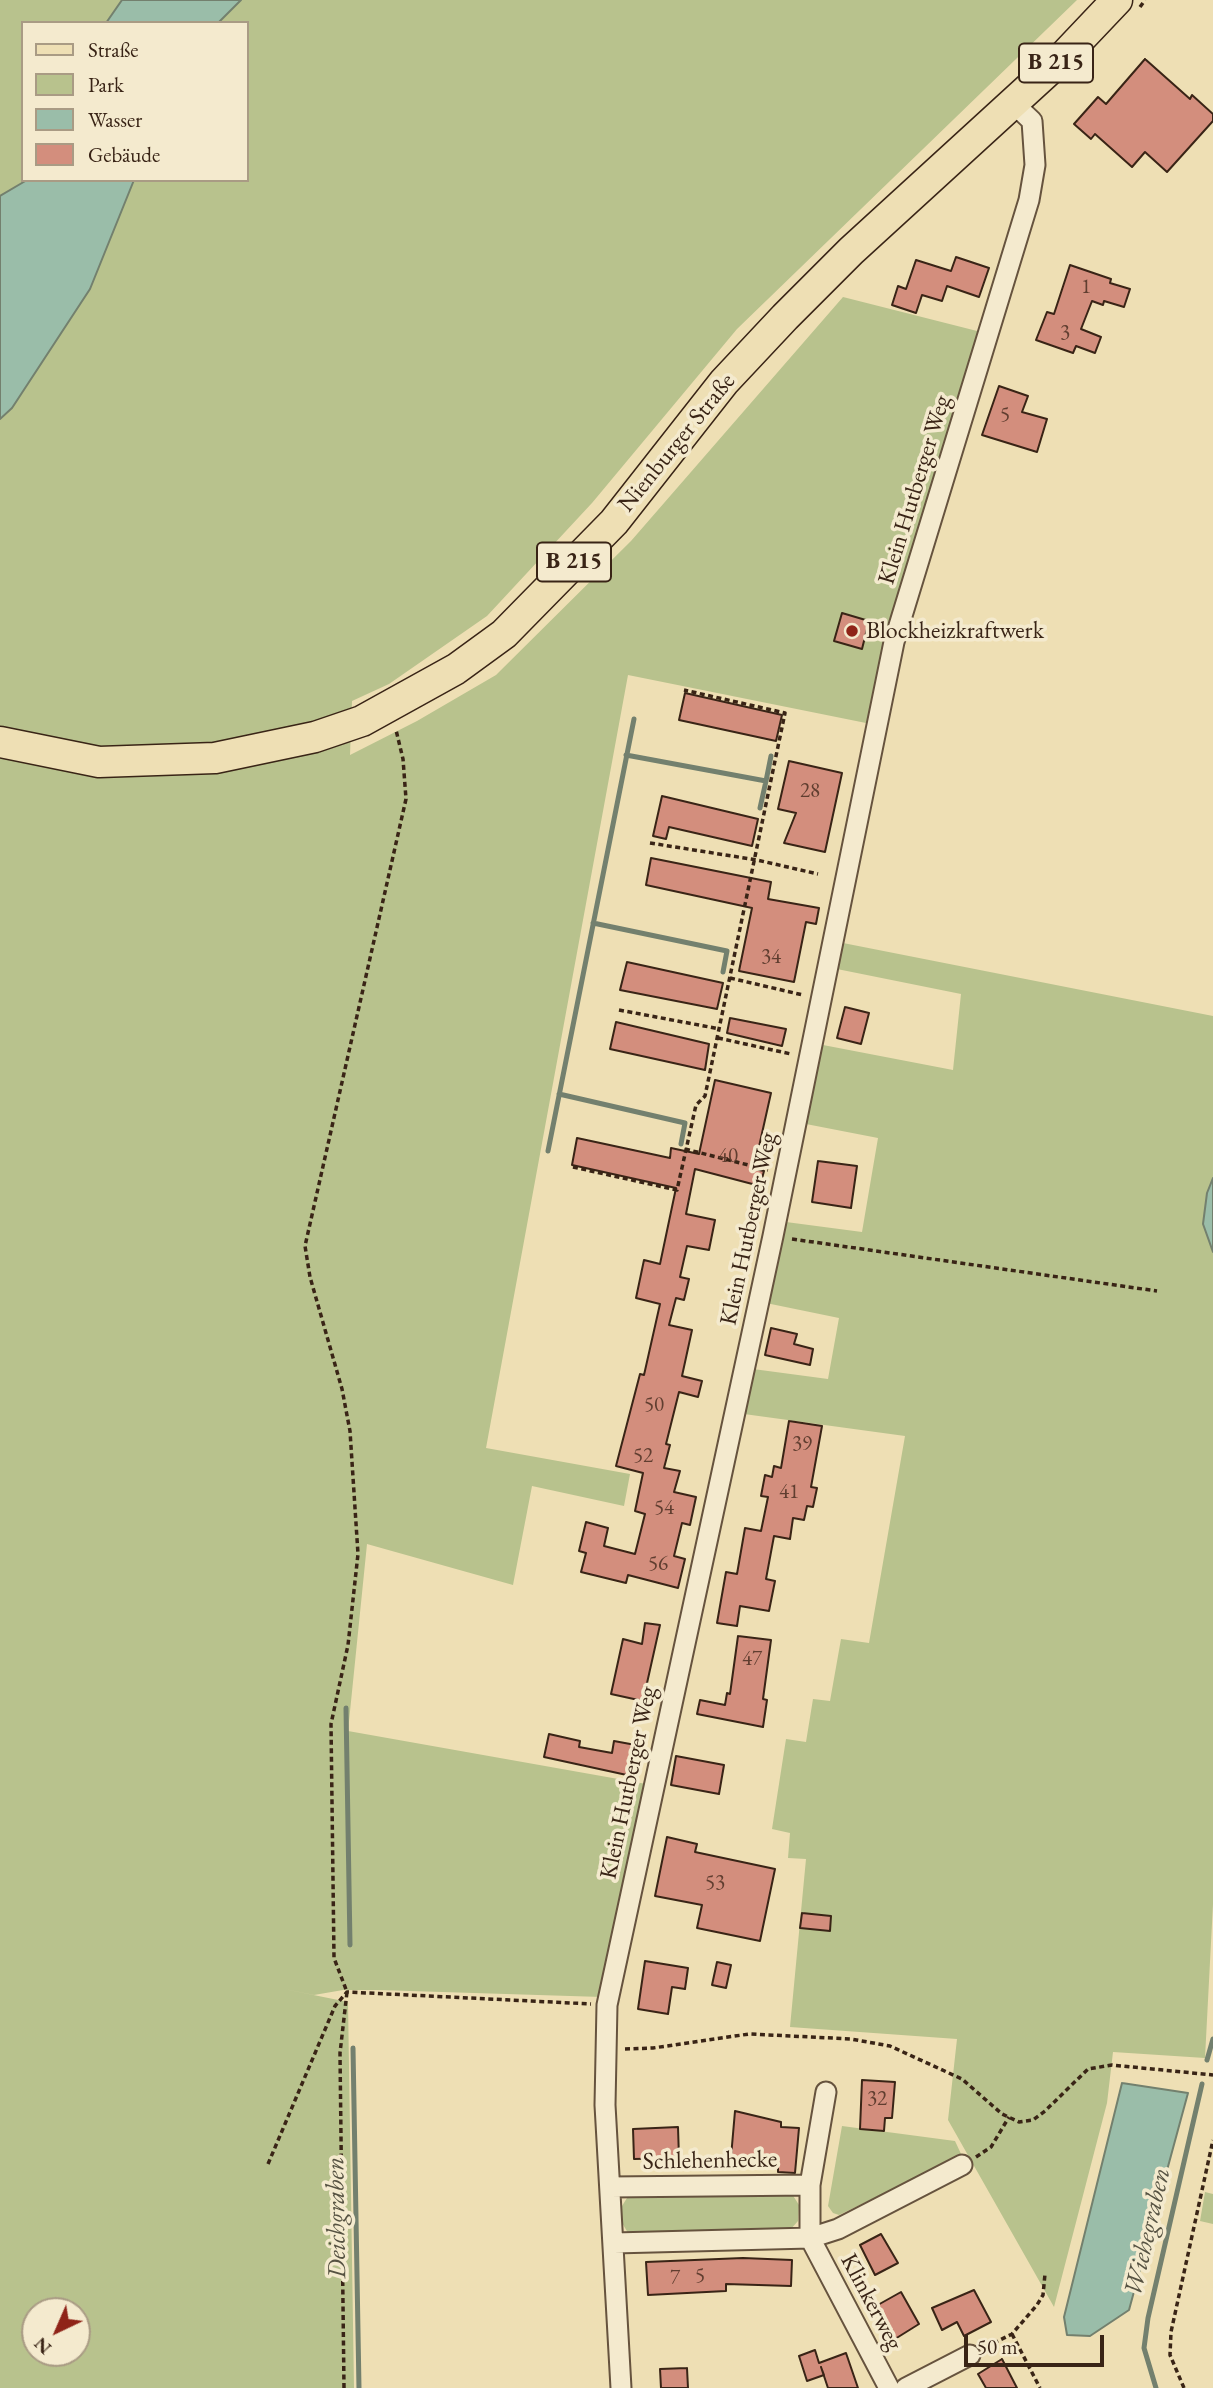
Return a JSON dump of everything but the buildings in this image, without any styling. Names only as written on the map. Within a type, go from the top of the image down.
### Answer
[{"type":"main road","name":"Nienburger Straße","points":[[0,741],[99,762],[215,758],[315,737],[362,721],[456,669],[504,634],[614,522],[724,382],[785,317],[851,251],[1013,103],[1117,0]]},
{"type":"street","name":"Klein Hutberger Weg","points":[[621,2388],[610,2187],[605,2048],[607,2005],[773,1236],[894,642],[1029,200],[1035,165],[1032,121],[1013,103]]},
{"type":"street","name":"Klinkerweg","points":[[826,2092],[810,2185],[810,2238],[889,2388]]},
{"type":"street","name":"Klinkerweg","points":[[810,2238],[838,2229],[962,2165]]},
{"type":"street","name":"Schlehenhecke","points":[[610,2187],[810,2185]]},
{"type":"street","points":[[614,2243],[810,2238]]},
{"type":"street","points":[[906,2388],[970,2355]]},
{"type":"path","points":[[573,1167],[677,1191],[696,1105],[705,1096],[757,860],[785,713],[684,690]]},
{"type":"path","points":[[344,2388],[340,2053],[346,1992],[334,1958],[331,1724],[356,1596],[358,1554],[355,1476],[342,1389],[310,1277],[305,1246],[405,799],[403,759],[394,724]]},
{"type":"path","points":[[650,844],[757,860],[818,874]]},
{"type":"path","points":[[730,978],[821,999]]},
{"type":"path","points":[[619,1010],[720,1029]]},
{"type":"path","points":[[718,1038],[809,1059]]},
{"type":"path","points":[[685,1149],[786,1174]]},
{"type":"path","points":[[773,1236],[1157,1291]]},
{"type":"path","points":[[346,1992],[607,2005]]},
{"type":"path","points":[[268,2164],[335,2006],[346,1992]]},
{"type":"path","points":[[605,2048],[653,2049],[749,2034],[851,2039],[890,2046],[962,2079],[1019,2122],[1033,2120],[1088,2069],[1112,2065],[1213,2075]]},
{"type":"path","points":[[962,2165],[991,2147],[1009,2117]]},
{"type":"path","points":[[1184,2388],[1170,2355],[1171,2332],[1213,2140]]},
{"type":"path","points":[[970,2355],[1012,2334],[1043,2295],[1045,2274]]},
{"type":"path","points":[[1012,2334],[1040,2388]]},
{"type":"green space","points":[[0,0],[1077,0],[737,329],[592,503],[487,616],[389,684],[352,701],[350,755],[417,721],[496,675],[631,541],[843,297],[981,332],[935,475],[866,723],[628,675],[486,1448],[630,1474],[624,1506],[532,1486],[513,1585],[367,1544],[348,1731],[652,1785],[602,1997],[378,1990],[343,1990],[314,1995],[279,1988],[348,2002],[354,2388],[0,2388]]},
{"type":"green space","points":[[843,943],[1213,1016],[1213,1904],[1205,2058],[1113,2052],[1107,2103],[1054,2307],[948,2120],[957,2039],[790,2027],[806,1859],[788,1858],[790,1833],[772,1829],[786,1739],[806,1742],[813,1699],[830,1701],[841,1639],[869,1643],[905,1436],[744,1414],[753,1369],[828,1379],[839,1318],[766,1303],[786,1222],[862,1232],[878,1138],[806,1124],[823,1045],[953,1070],[961,994],[837,969]]},
{"type":"green space","points":[[842,2126],[955,2141],[962,2156],[839,2215],[833,2213],[828,2206]]},
{"type":"green space","points":[[1205,2192],[1213,2194],[1213,2224],[1200,2221]]},
{"type":"green space","points":[[792,2194],[799,2205],[798,2221],[790,2230],[628,2233],[621,2221],[622,2206],[627,2198]]},
{"type":"water","points":[[122,0],[241,0],[220,21],[107,21]]},
{"type":"water","points":[[24,182],[133,182],[90,289],[12,408],[0,419],[0,196]]},
{"type":"water","points":[[1213,1178],[1213,1252],[1203,1224],[1207,1193]]},
{"type":"water","points":[[1122,2083],[1188,2093],[1129,2310],[1090,2336],[1067,2335],[1064,2317]]},
{"type":"waterway","points":[[548,1151],[634,719]]},
{"type":"waterway","points":[[626,755],[766,781],[760,808]]},
{"type":"waterway","points":[[766,781],[771,756]]},
{"type":"waterway","points":[[593,923],[727,951],[723,972]]},
{"type":"waterway","points":[[559,1094],[685,1123],[681,1144]]},
{"type":"waterway","name":"Deichgraben","points":[[346,1708],[350,1945]]},
{"type":"waterway","name":"Wiehegraben","points":[[1207,2060],[1213,2039]]},
{"type":"waterway","name":"Deichgraben","points":[[353,2048],[359,2388]]},
{"type":"waterway","name":"Wiehegraben","points":[[1156,2388],[1144,2348],[1148,2318],[1202,2084]]},
{"type":"place","name":"Blockheizkraftwerk","points":[[852,631]]}]
